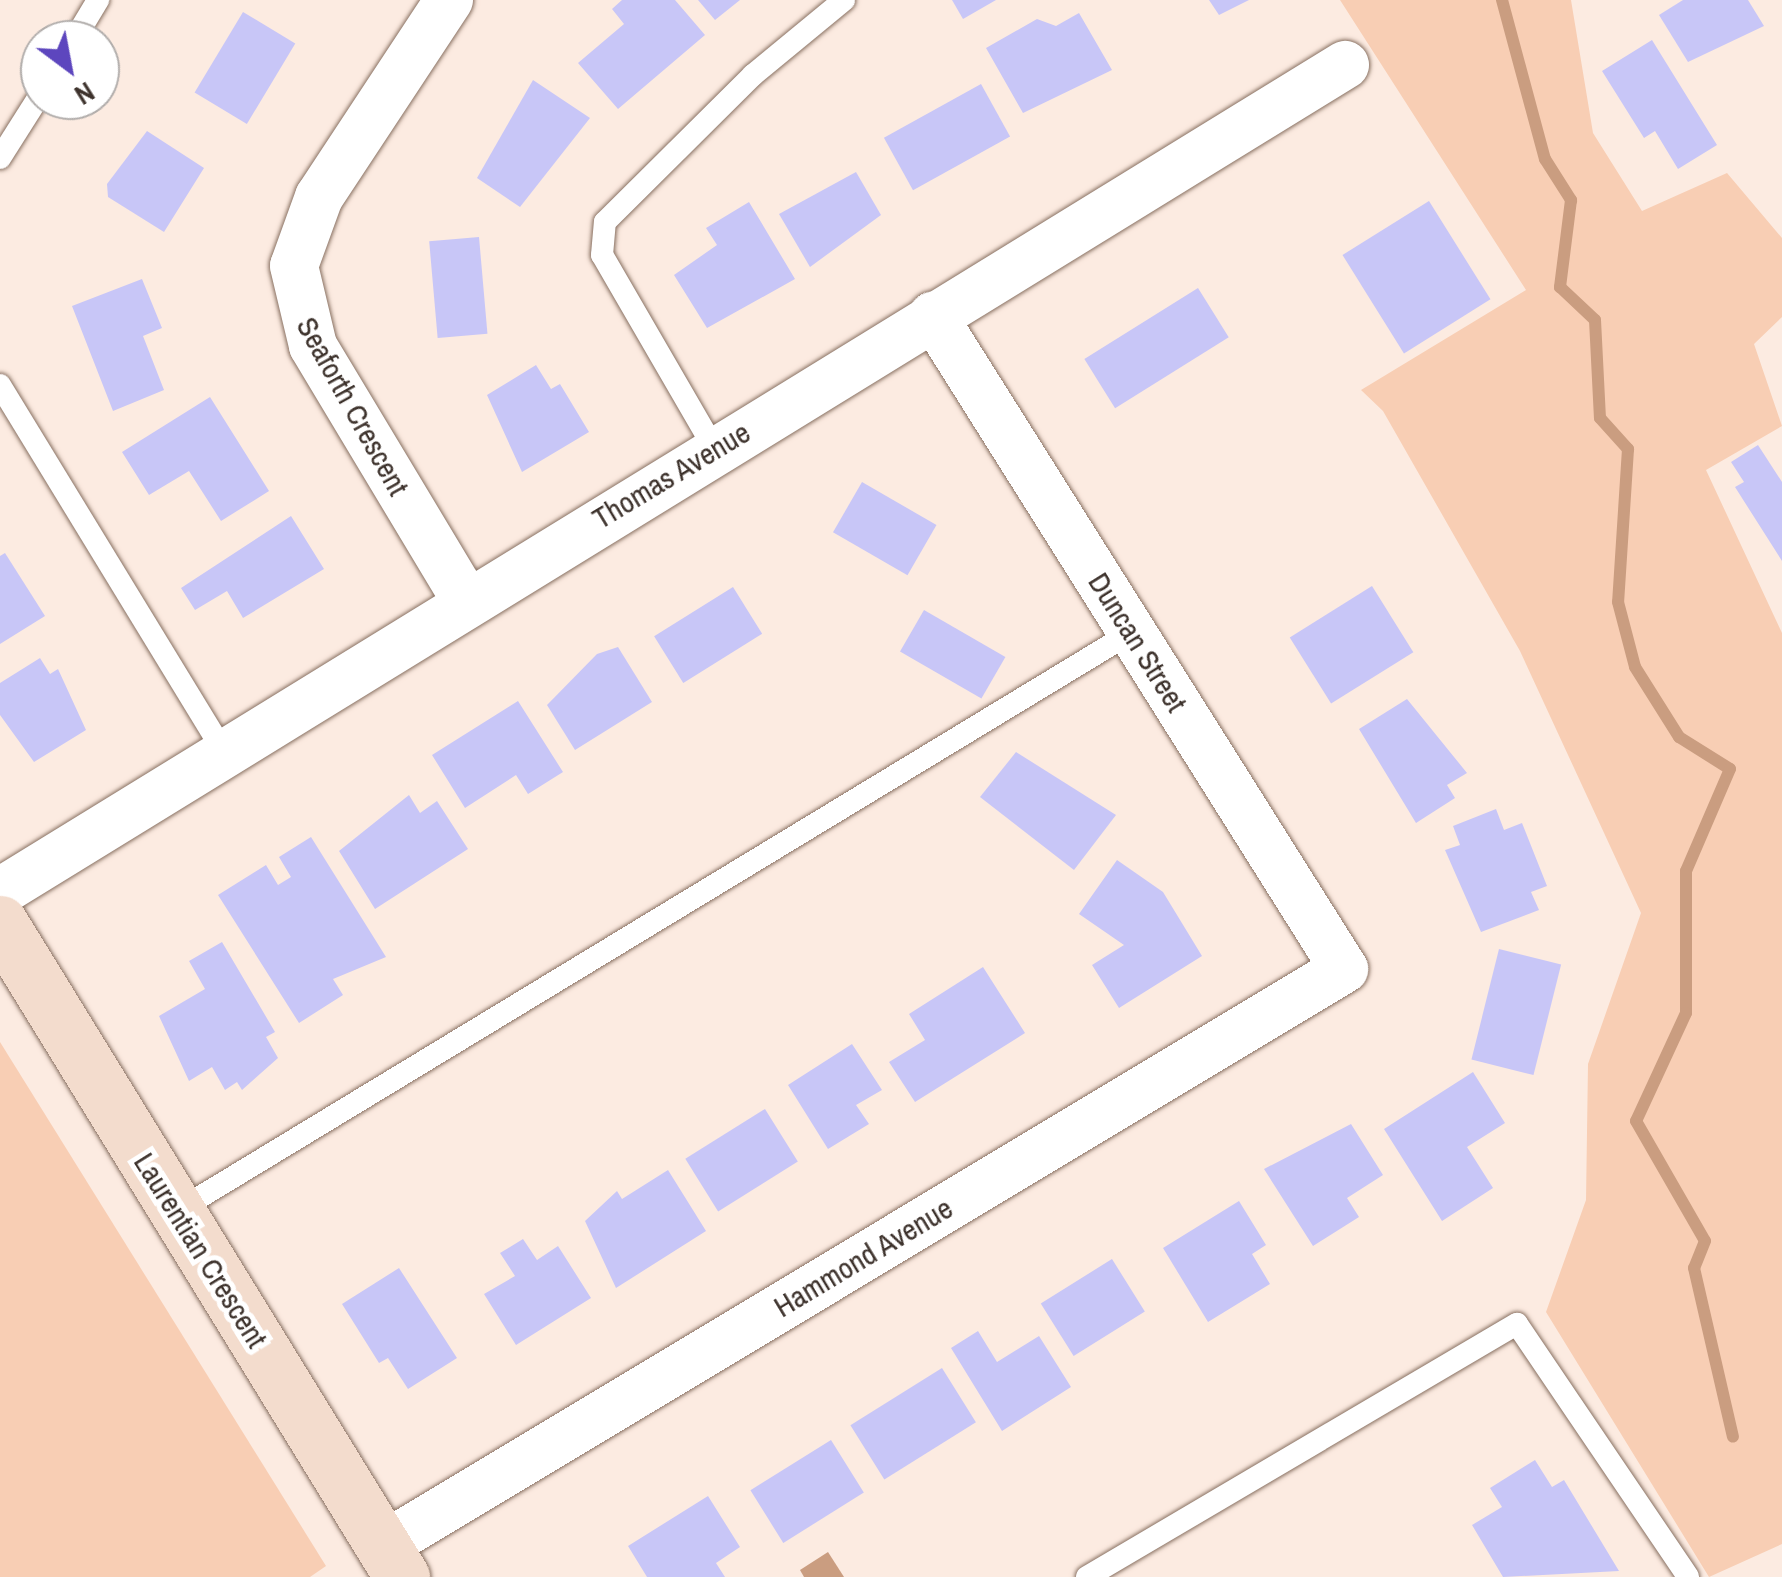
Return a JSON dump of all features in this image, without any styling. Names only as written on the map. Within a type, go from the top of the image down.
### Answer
[{"type":"street","name":"Seaforth Crescent","points":[[448,0],[319,197],[294,266],[313,346],[466,601]]},
{"type":"street","name":"Thomas Avenue","points":[[0,892],[714,448],[1345,64]]},
{"type":"street","name":"Duncan Street","points":[[933,316],[1344,969]]},
{"type":"street","name":"Laurentian Crescent","points":[[0,923],[393,1562]]},
{"type":"street","name":"Hammond Avenue","points":[[393,1562],[1344,969]]},
{"type":"lane","points":[[714,448],[602,255],[605,222],[752,75],[844,0]]},
{"type":"lane","points":[[0,158],[24,120]]},
{"type":"lane","points":[[0,385],[224,752]]},
{"type":"lane","points":[[177,1211],[1132,632]]},
{"type":"lane","points":[[1087,1577],[1517,1324],[1688,1577]]},
{"type":"shaded area","points":[[1340,0],[1571,0],[1593,133],[1642,211],[1727,173],[1782,238],[1782,317],[1754,344],[1782,426],[1706,470],[1782,633],[1782,1544],[1709,1577],[1546,1312],[1586,1200],[1588,1064],[1641,913],[1520,651],[1383,411],[1361,390],[1526,290]]},
{"type":"shaded area","points":[[0,1042],[326,1566],[310,1577],[0,1577]]},
{"type":"shaded area","points":[[828,1552],[844,1577],[804,1577],[800,1570]]},
{"type":"building","points":[[622,0],[675,0],[705,35],[618,109],[578,63],[624,24],[612,9]]},
{"type":"building","points":[[698,0],[740,0],[715,20]]},
{"type":"building","points":[[952,0],[996,0],[963,19]]},
{"type":"building","points":[[1209,0],[1249,0],[1219,15]]},
{"type":"building","points":[[1683,0],[1748,0],[1764,26],[1688,62],[1659,15]]},
{"type":"building","points":[[243,12],[295,43],[247,124],[195,93]]},
{"type":"building","points":[[1079,13],[1112,70],[1023,113],[986,48],[1037,19],[1056,26]]},
{"type":"building","points":[[1652,40],[1717,145],[1678,169],[1655,131],[1644,138],[1602,71]]},
{"type":"building","points":[[533,80],[590,118],[520,207],[477,178]]},
{"type":"building","points":[[981,84],[1010,136],[913,190],[884,138]]},
{"type":"building","points":[[147,131],[204,168],[164,232],[108,197],[107,184]]},
{"type":"building","points":[[856,172],[881,215],[810,267],[779,214]]},
{"type":"building","points":[[1429,201],[1490,299],[1404,353],[1342,255]]},
{"type":"building","points":[[749,202],[795,279],[707,328],[674,275],[717,245],[706,228]]},
{"type":"building","points":[[479,237],[487,334],[438,338],[429,241]]},
{"type":"building","points":[[142,279],[162,328],[143,336],[164,390],[113,411],[72,306]]},
{"type":"building","points":[[1198,288],[1229,337],[1115,408],[1084,359]]},
{"type":"building","points":[[536,365],[551,389],[560,384],[589,432],[522,472],[487,395]]},
{"type":"building","points":[[210,397],[269,491],[221,521],[189,471],[149,495],[122,452]]},
{"type":"building","points":[[1758,445],[1782,482],[1782,561],[1735,487],[1744,482],[1731,462]]},
{"type":"building","points":[[862,482],[936,525],[907,575],[833,532]]},
{"type":"building","points":[[291,516],[324,569],[243,618],[227,591],[195,610],[181,588]]},
{"type":"building","points":[[5,553],[45,616],[0,644],[0,556]]},
{"type":"building","points":[[1372,586],[1413,652],[1331,704],[1290,637]]},
{"type":"building","points":[[733,587],[762,634],[683,683],[654,636]]},
{"type":"building","points":[[924,610],[1005,657],[981,699],[900,652]]},
{"type":"building","points":[[618,647],[652,702],[575,750],[547,705],[597,654]]},
{"type":"building","points":[[40,658],[50,674],[58,669],[86,730],[34,762],[0,715],[0,683]]},
{"type":"building","points":[[1407,699],[1467,773],[1447,785],[1455,798],[1416,823],[1359,729]]},
{"type":"building","points":[[518,701],[563,772],[528,794],[516,775],[465,808],[432,755]]},
{"type":"building","points":[[1016,752],[1116,815],[1074,870],[980,797]]},
{"type":"building","points":[[409,795],[420,813],[437,801],[468,849],[375,909],[339,851]]},
{"type":"building","points":[[1496,809],[1504,830],[1522,823],[1547,886],[1531,892],[1539,910],[1481,932],[1445,850],[1460,845],[1453,826]]},
{"type":"building","points":[[311,837],[386,957],[333,979],[343,995],[299,1023],[218,895],[266,865],[278,885],[291,877],[279,857]]},
{"type":"building","points":[[1117,860],[1163,892],[1202,956],[1119,1008],[1092,965],[1124,945],[1079,914]]},
{"type":"building","points":[[222,942],[275,1032],[266,1037],[278,1058],[242,1090],[237,1082],[225,1090],[212,1067],[189,1081],[159,1016],[205,989],[189,961]]},
{"type":"building","points":[[1499,949],[1561,964],[1534,1075],[1471,1060]]},
{"type":"building","points":[[983,967],[1025,1033],[915,1102],[889,1062],[925,1040],[909,1014]]},
{"type":"building","points":[[852,1044],[882,1090],[856,1105],[869,1124],[828,1149],[788,1085]]},
{"type":"building","points":[[1473,1072],[1505,1123],[1467,1147],[1493,1188],[1442,1221],[1384,1129]]},
{"type":"building","points":[[765,1109],[798,1162],[718,1211],[685,1159]]},
{"type":"building","points":[[1351,1124],[1383,1175],[1347,1198],[1359,1217],[1313,1246],[1264,1169]]},
{"type":"building","points":[[668,1170],[706,1231],[616,1288],[585,1221],[617,1191],[622,1199]]},
{"type":"building","points":[[1239,1201],[1266,1245],[1252,1254],[1270,1284],[1208,1322],[1163,1248]]},
{"type":"building","points":[[523,1239],[537,1260],[558,1246],[591,1298],[516,1345],[484,1294],[515,1276],[500,1253]]},
{"type":"building","points":[[1112,1259],[1145,1312],[1074,1356],[1041,1304]]},
{"type":"building","points":[[399,1268],[457,1358],[408,1389],[388,1358],[379,1363],[342,1304]]},
{"type":"building","points":[[978,1331],[997,1362],[1039,1336],[1071,1387],[1002,1431],[951,1348]]},
{"type":"building","points":[[942,1368],[976,1422],[884,1480],[850,1425]]},
{"type":"building","points":[[831,1440],[864,1493],[783,1543],[750,1490]]},
{"type":"building","points":[[1535,1460],[1552,1487],[1564,1480],[1619,1571],[1503,1577],[1472,1525],[1502,1507],[1490,1488]]},
{"type":"building","points":[[708,1496],[740,1547],[716,1563],[725,1577],[647,1577],[628,1546]]},
{"type":"waterway","points":[[1502,0],[1545,159],[1571,200],[1560,287],[1595,320],[1600,418],[1628,449],[1618,602],[1635,667],[1679,737],[1730,769],[1686,871],[1686,1013],[1636,1121],[1705,1241],[1694,1268],[1733,1437]]}]
